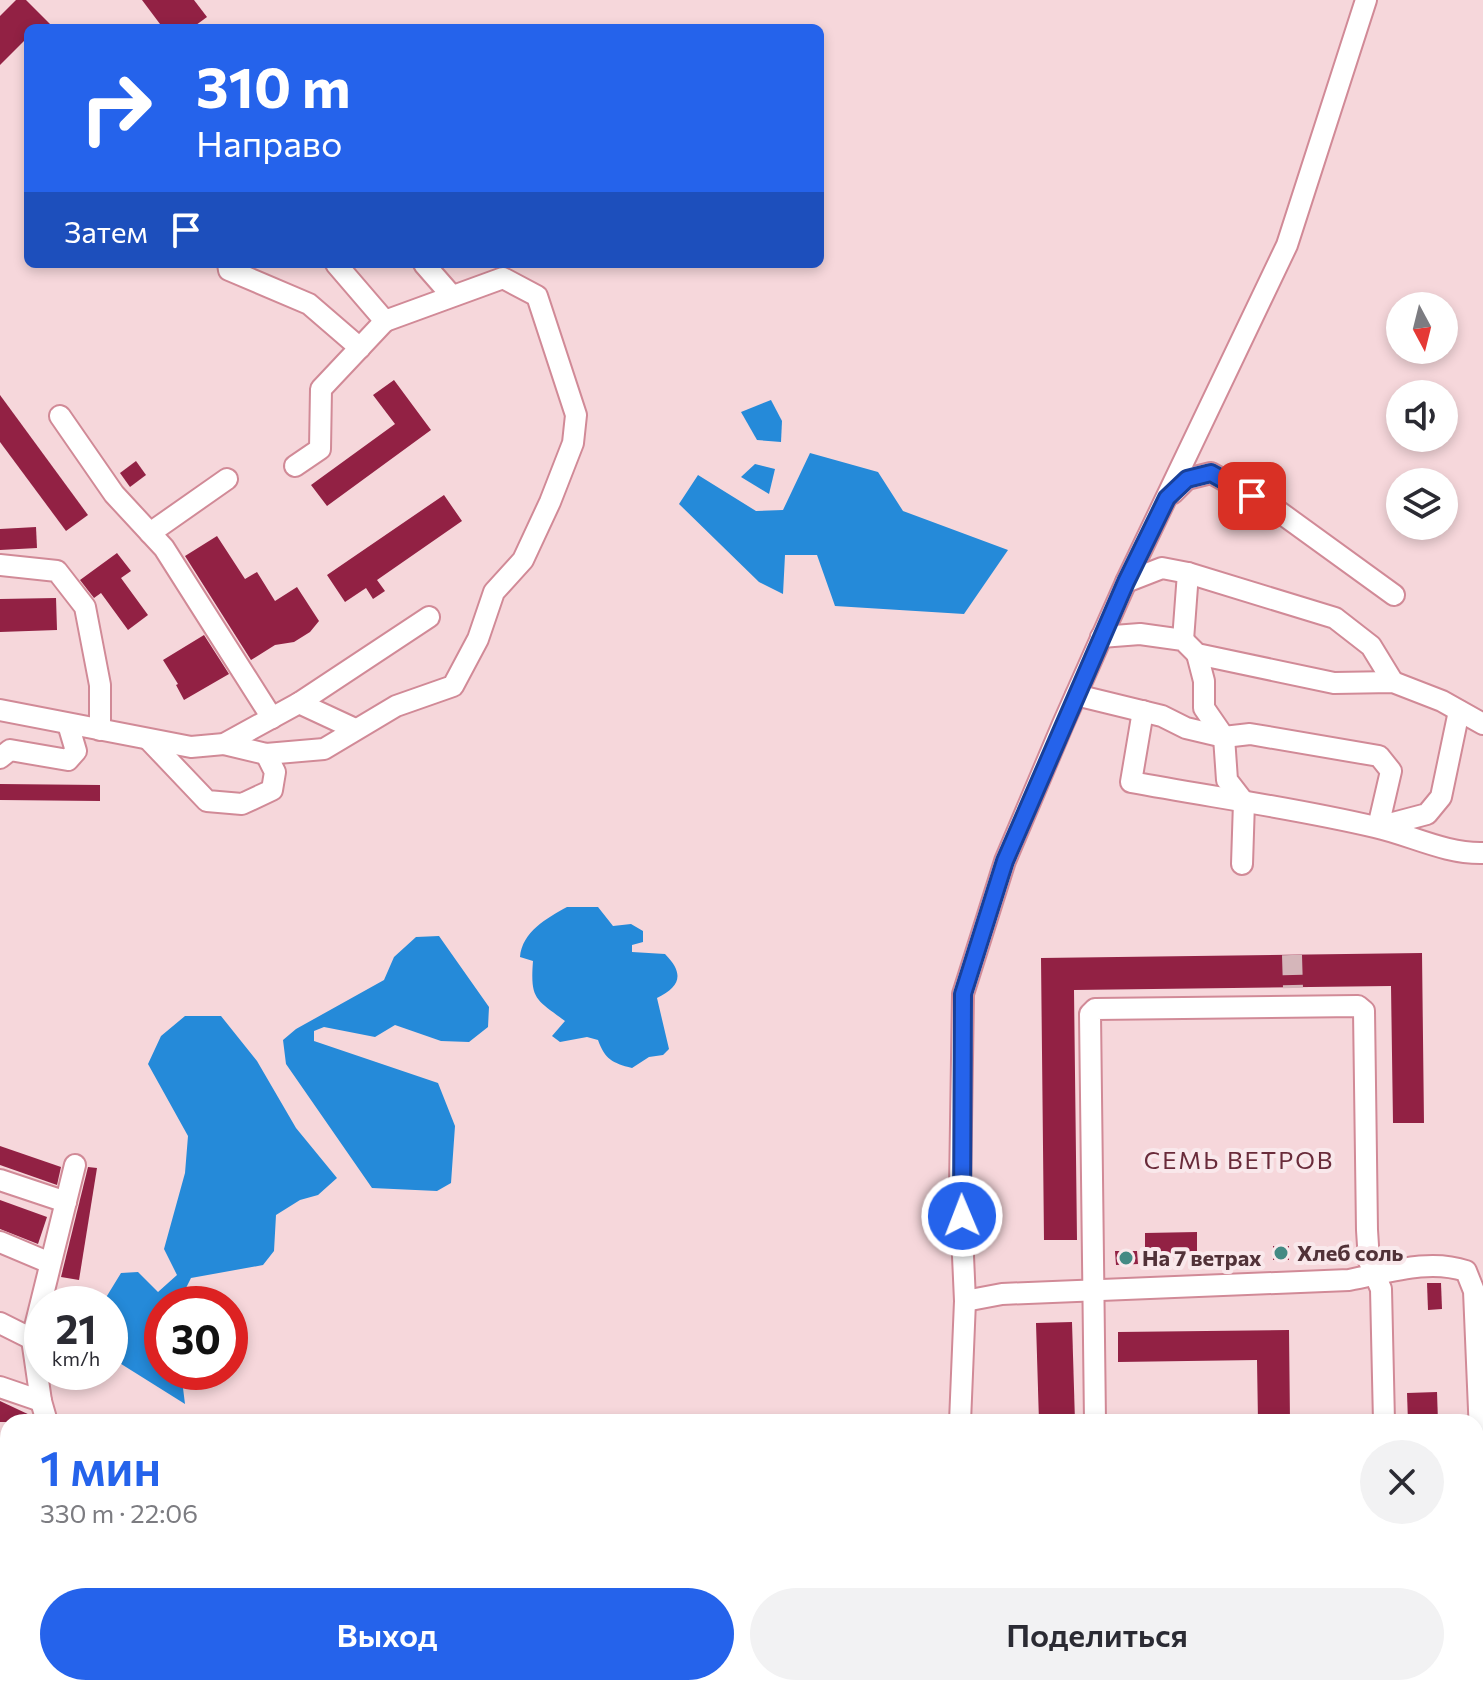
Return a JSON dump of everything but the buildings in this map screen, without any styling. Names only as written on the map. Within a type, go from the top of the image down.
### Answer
[{"type":"street","points":[[960,1414],[965,1301],[960,1188],[963,994],[1005,861],[1101,637],[1287,245],[1366,0]]},
{"type":"street","points":[[229,268],[309,304],[360,348]]},
{"type":"street","points":[[339,268],[385,321]]},
{"type":"street","points":[[428,268],[452,296]]},
{"type":"street","points":[[0,710],[191,747],[224,744],[266,754],[324,749],[396,706],[453,686],[478,639],[494,592],[523,560],[573,443],[576,415],[537,296],[503,278],[385,321],[321,389],[320,449],[295,466]]},
{"type":"street","points":[[60,416],[114,494],[164,548],[272,718]]},
{"type":"street","points":[[1167,498],[1187,479],[1211,473],[1274,508],[1394,595]]},
{"type":"street","points":[[150,533],[227,479]]},
{"type":"street","points":[[0,565],[57,571],[85,607],[100,685],[100,730]]},
{"type":"street","points":[[1126,582],[1162,568],[1188,573],[1335,618],[1371,646],[1393,682]]},
{"type":"street","points":[[1188,573],[1190,647],[1204,681],[1204,708],[1224,737],[1227,780],[1244,802],[1242,864]]},
{"type":"street","points":[[224,744],[299,703],[429,617]]},
{"type":"street","points":[[1101,637],[1140,634],[1334,683],[1393,682],[1442,701],[1483,724]]},
{"type":"street","points":[[1076,695],[1162,716],[1186,728],[1224,737],[1250,734],[1379,756],[1391,771],[1378,827]]},
{"type":"street","points":[[299,703],[355,729]]},
{"type":"street","points":[[1143,711],[1131,782],[1378,827],[1418,842],[1483,853]]},
{"type":"street","points":[[1378,827],[1427,814],[1441,797],[1459,711]]},
{"type":"street","points":[[3,748],[68,760],[76,751],[68,724]]},
{"type":"street","points":[[149,740],[207,801],[242,804],[272,790],[275,772],[266,754]]},
{"type":"street","points":[[1095,1414],[1090,1014],[1095,1009],[1293,997],[1358,1006],[1364,1011],[1367,1230],[1369,1261],[1381,1289],[1384,1414]]},
{"type":"street","points":[[45,1286],[75,1165]]},
{"type":"street","points":[[0,1180],[66,1202]]},
{"type":"street","points":[[0,1242],[50,1263]]},
{"type":"street","points":[[965,1301],[1002,1294],[1349,1280],[1398,1268],[1451,1265],[1466,1271],[1474,1291],[1479,1414]]},
{"type":"street","points":[[0,1323],[24,1335]]},
{"type":"street","points":[[0,1387],[41,1401]]},
{"type":"street","points":[[39,1390],[45,1414]]},
{"type":"water","points":[[771,400],[782,421],[781,442],[757,440],[741,412]]},
{"type":"water","points":[[810,453],[878,472],[903,511],[1008,550],[964,614],[835,606],[817,555],[785,555],[783,594],[759,582],[679,504],[698,475],[756,511],[783,510]]},
{"type":"water","points":[[755,464],[775,469],[769,494],[741,477]]},
{"type":"water","points":[[567,907],[598,907],[613,926],[631,924],[643,931],[643,942],[632,945],[632,952],[665,954],[671,961],[677,974],[675,985],[657,998],[669,1049],[663,1055],[649,1057],[632,1068],[610,1059],[598,1040],[587,1037],[560,1042],[552,1036],[565,1021],[541,1003],[534,991],[533,961],[520,957],[530,933]]},
{"type":"water","points":[[439,936],[489,1007],[488,1027],[469,1042],[441,1041],[395,1025],[375,1037],[324,1027],[314,1031],[314,1041],[438,1083],[455,1126],[451,1183],[437,1191],[372,1188],[286,1064],[283,1040],[296,1029],[384,980],[394,957],[416,937]]},
{"type":"water","points":[[185,1016],[221,1016],[257,1061],[296,1128],[337,1178],[318,1195],[300,1200],[276,1215],[274,1251],[263,1265],[191,1278],[187,1286],[165,1286],[177,1275],[164,1249],[185,1173],[188,1136],[148,1064],[161,1036]]},
{"type":"water","points":[[138,1272],[152,1286],[144,1286],[144,1378],[128,1368],[128,1286],[113,1286],[121,1273]]},
{"type":"water","points":[[163,1390],[183,1390],[185,1404]]},
{"type":"tunnel","points":[[1292,955],[1293,988]]},
{"type":"place","name":"Хлеб соль","points":[[1281,1253]]},
{"type":"place","name":"На 7 ветрах","points":[[1126,1258]]},
{"type":"district","name":"СЕМЬ ВЕТРОВ","points":[[1239,1161]]},
{"type":"route","points":[[962,1216],[963,994],[1005,861],[1126,582],[1167,498],[1187,479],[1211,473],[1252,496]]}]
